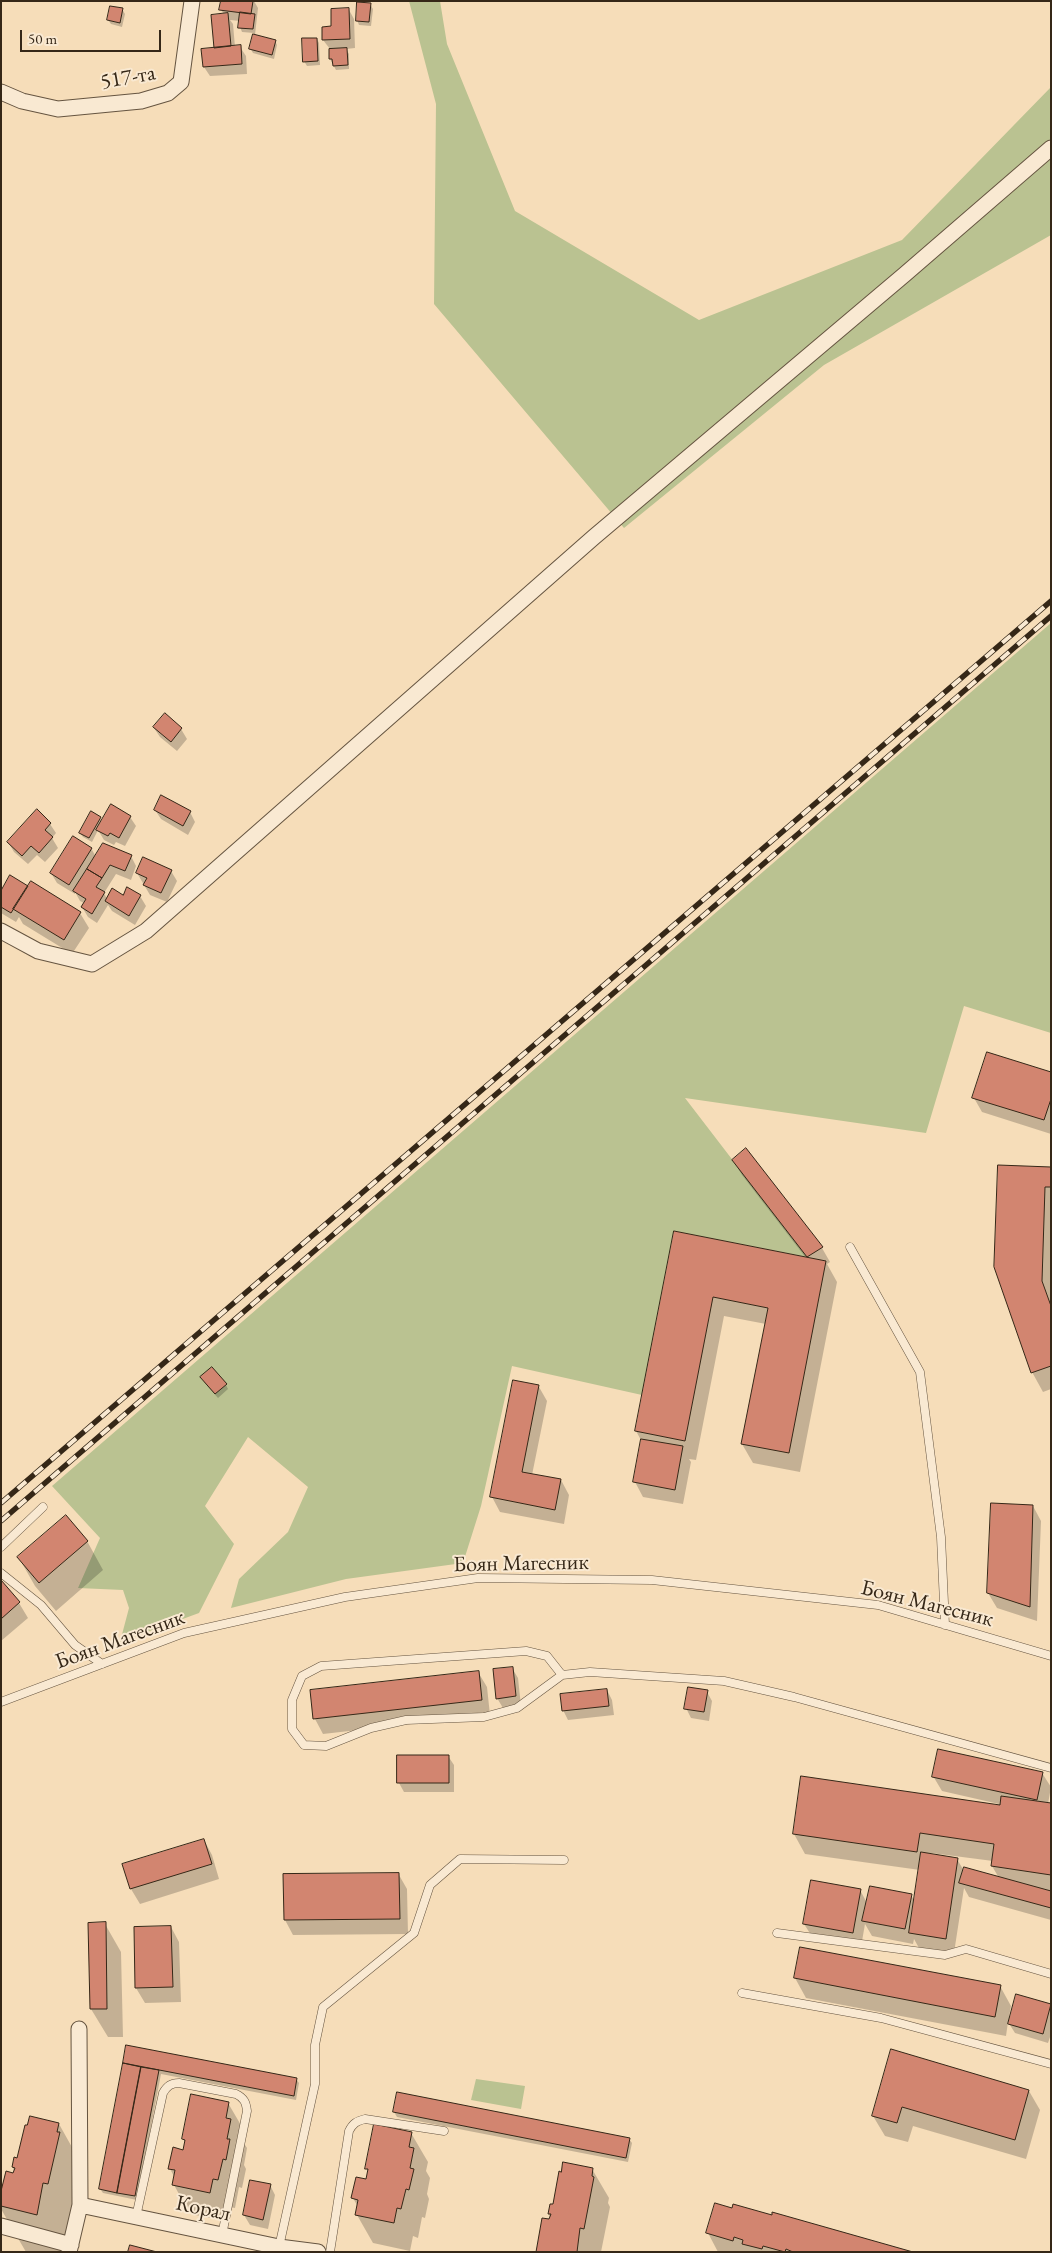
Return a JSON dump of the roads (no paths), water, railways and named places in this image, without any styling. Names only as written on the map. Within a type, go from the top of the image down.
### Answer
[{"type":"street","name":"517-та","points":[[1,92],[22,101],[58,109],[141,101],[168,93],[181,82],[192,1]]},
{"type":"street","points":[[1,931],[38,951],[92,964],[146,931],[587,543],[1051,148]]},
{"type":"street","points":[[1,2226],[70,2248],[80,2205],[79,2029]]},
{"type":"street","name":"Корал","points":[[80,2205],[222,2235],[247,2246],[279,2247],[318,2252]]},
{"type":"lane","points":[[850,1247],[920,1372],[941,1537],[945,1625]]},
{"type":"lane","points":[[1,1548],[43,1507]]},
{"type":"lane","points":[[1,1573],[41,1605],[75,1645],[102,1664]]},
{"type":"lane","name":"Боян Магесник","points":[[1,1702],[184,1633],[345,1597],[478,1578],[652,1580],[878,1605],[1051,1656]]},
{"type":"lane","points":[[562,1675],[547,1656],[526,1651],[320,1666],[302,1676],[292,1700],[292,1729],[304,1745],[326,1746],[371,1728],[406,1720],[484,1717],[517,1708],[562,1675],[590,1672],[724,1681],[804,1699],[1051,1768]]},
{"type":"lane","points":[[279,2247],[314,2084],[316,2045],[323,2007],[414,1934],[430,1885],[460,1860],[564,1860]]},
{"type":"lane","points":[[777,1933],[945,1954],[966,1949],[1051,1974]]},
{"type":"lane","points":[[742,1993],[881,2018],[1051,2064]]},
{"type":"lane","points":[[136,2217],[166,2087],[172,2083],[179,2083],[236,2094],[242,2097],[246,2103],[247,2110],[222,2235]]},
{"type":"lane","points":[[330,2252],[349,2131],[352,2125],[358,2120],[365,2120],[444,2131]]},
{"type":"railway","points":[[1,1503],[1051,601]]},
{"type":"railway","points":[[1,1521],[1051,616]]}]
